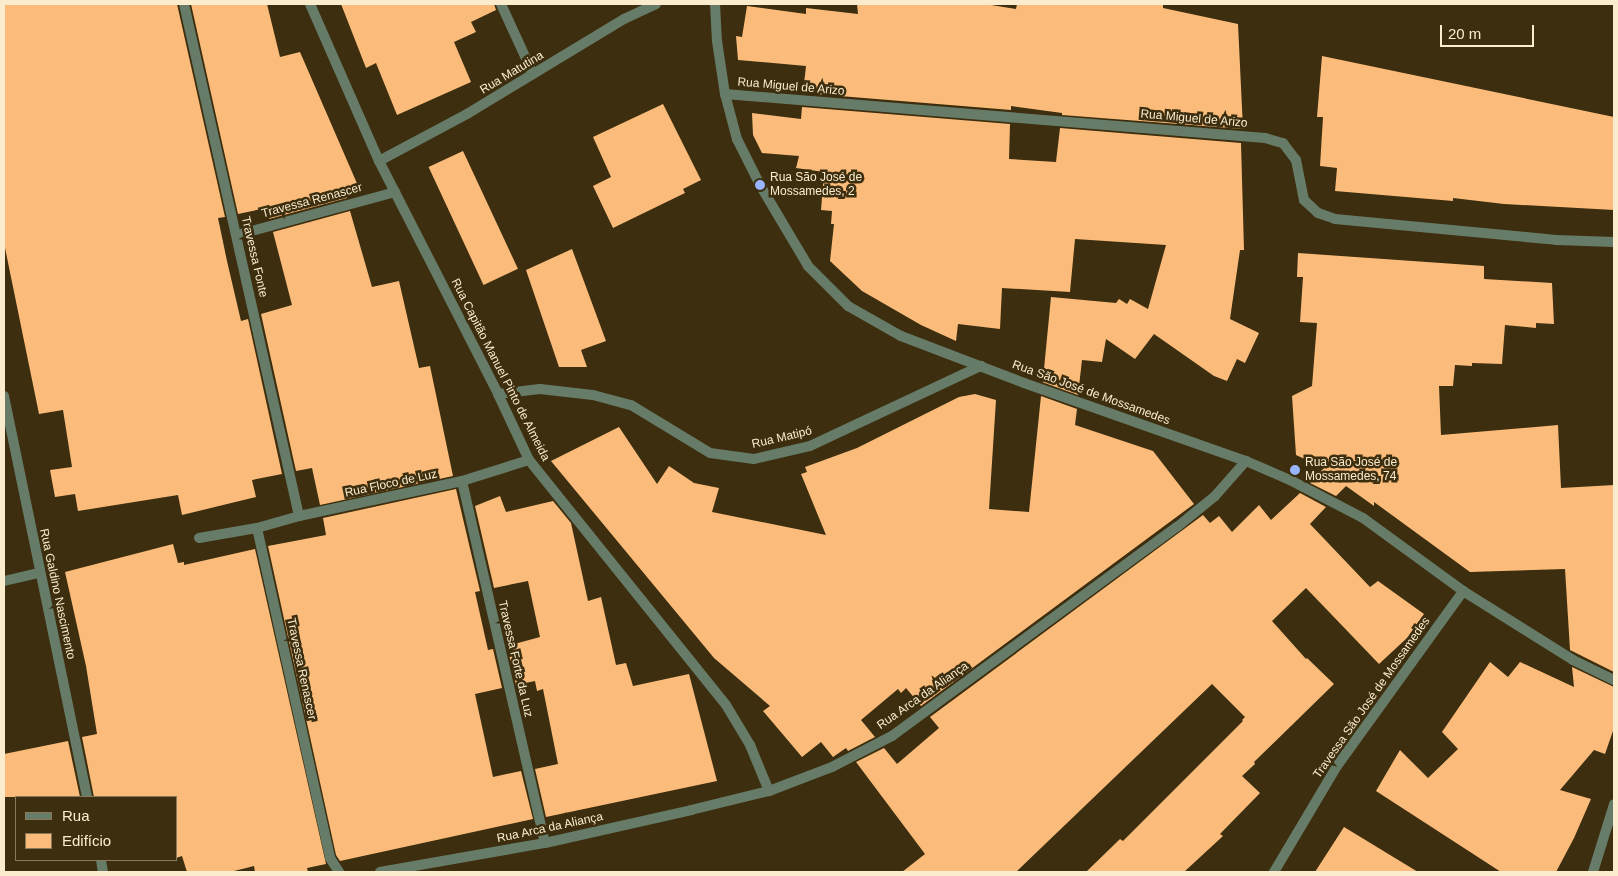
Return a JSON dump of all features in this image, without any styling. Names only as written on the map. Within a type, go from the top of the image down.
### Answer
[{"type":"street","name":"Travessa Fonte","points":[[184,4],[299,516]]},
{"type":"street","name":"Rua Capitão Manuel Pinto de Almeida","points":[[310,4],[379,161],[498,394],[529,460],[726,705],[750,745],[769,791]]},
{"type":"street","points":[[501,4],[533,74]]},
{"type":"street","name":"Rua Matutina","points":[[379,161],[467,114],[624,19],[656,4]]},
{"type":"street","name":"Rua São José de Mossamedes","points":[[715,4],[717,40],[724,94],[737,139],[760,185],[808,266],[848,306],[901,336],[1246,461],[1290,480],[1363,518],[1464,592],[1573,660],[1614,680]]},
{"type":"street","name":"Rua Miguel de Arizo","points":[[724,94],[1265,138],[1283,143],[1296,160],[1304,200],[1318,214],[1335,220],[1556,240],[1614,242]]},
{"type":"street","name":"Travessa Renascer","points":[[236,235],[395,192]]},
{"type":"street","name":"Rua Matipó","points":[[498,394],[540,389],[603,398],[631,405],[710,453],[754,459],[810,446],[981,366]]},
{"type":"street","name":"Rua Galdino Nascimento","points":[[4,396],[87,796]]},
{"type":"street","name":"Rua Floco de Luz","points":[[257,528],[299,516],[462,481],[529,460]]},
{"type":"street","name":"Rua Arca da Aliança","points":[[380,872],[545,843],[769,791],[832,767],[892,736],[1177,527],[1215,496],[1246,461]]},
{"type":"street","name":"Travessa Forte da Luz","points":[[462,481],[545,843]]},
{"type":"street","name":"Travessa Renascer","points":[[257,528],[330,858],[339,872]]},
{"type":"street","points":[[198,538],[257,528]]},
{"type":"street","points":[[4,581],[40,573]]},
{"type":"street","name":"Travessa São José de Mossamedes","points":[[1274,872],[1337,766],[1464,592]]},
{"type":"street","points":[[1593,872],[1614,804]]},
{"type":"building","points":[[4,4],[177,4],[225,217],[218,218],[227,261],[241,321],[248,319],[282,474],[252,480],[256,497],[182,515],[178,495],[78,511],[75,494],[55,497],[50,470],[72,467],[63,410],[39,414],[4,243]]},
{"type":"building","points":[[191,4],[267,4],[280,57],[300,52],[359,188],[345,192],[347,198],[269,219],[266,208],[238,214]]},
{"type":"building","points":[[341,4],[494,4],[496,10],[471,22],[476,32],[454,42],[471,82],[397,115],[376,63],[366,68]]},
{"type":"building","points":[[857,4],[985,4],[1016,9],[1017,4],[1163,4],[1163,8],[1238,24],[1243,129],[1062,115],[1062,113],[1011,106],[1011,110],[803,93],[806,66],[738,60],[736,36],[742,37],[747,6],[806,14],[806,8],[858,14]]},
{"type":"building","points":[[1322,56],[1614,117],[1614,210],[1504,204],[1453,198],[1453,201],[1335,191],[1337,168],[1320,166],[1323,117],[1317,117]]},
{"type":"building","points":[[663,104],[701,180],[683,189],[685,193],[613,228],[593,186],[611,177],[593,137]]},
{"type":"building","points":[[802,107],[1010,124],[1009,159],[1056,162],[1060,128],[1241,143],[1244,250],[1240,250],[1230,319],[1259,333],[1245,363],[1237,359],[1227,381],[1214,376],[1154,334],[1135,359],[1106,339],[1102,362],[1082,360],[1078,395],[1042,382],[1045,381],[1043,379],[1051,297],[1116,303],[1119,299],[1127,304],[1130,299],[1148,309],[1166,245],[1075,239],[1070,292],[1002,288],[1000,329],[958,324],[956,341],[921,325],[862,291],[830,261],[834,224],[831,224],[832,211],[821,210],[824,172],[796,168],[799,156],[762,153],[753,135],[752,113],[801,119]]},
{"type":"building","points":[[463,151],[518,269],[484,285],[429,167]]},
{"type":"building","points":[[350,211],[372,287],[399,281],[419,368],[430,366],[453,476],[320,505],[312,468],[296,471],[261,314],[292,305],[273,232]]},
{"type":"building","points":[[572,249],[606,341],[581,350],[587,367],[559,367],[526,270]]},
{"type":"building","points":[[1298,253],[1484,266],[1484,279],[1552,283],[1554,324],[1536,323],[1536,328],[1505,325],[1502,364],[1472,363],[1472,366],[1455,365],[1453,386],[1439,386],[1441,435],[1558,425],[1561,488],[1614,485],[1614,672],[1570,650],[1565,569],[1470,572],[1374,502],[1374,506],[1346,486],[1336,496],[1310,483],[1324,468],[1296,455],[1292,396],[1312,386],[1317,323],[1300,322],[1303,277],[1297,277]]},
{"type":"building","points":[[975,394],[996,400],[989,509],[1029,512],[1041,396],[1077,409],[1075,425],[1153,451],[1194,504],[921,706],[906,688],[901,693],[898,689],[861,720],[875,737],[848,751],[846,748],[833,757],[821,742],[802,757],[763,711],[770,706],[714,658],[551,461],[619,427],[657,484],[669,466],[694,483],[719,488],[712,512],[826,535],[801,474],[807,472],[805,467],[857,448],[959,397]]},
{"type":"building","points":[[456,489],[480,591],[475,592],[488,650],[493,649],[502,688],[475,694],[493,777],[521,771],[533,819],[340,861],[336,855],[268,546],[326,535],[323,518]]},
{"type":"building","points":[[1300,493],[1326,507],[1310,524],[1370,587],[1378,581],[1424,614],[1407,638],[1379,664],[1306,588],[1272,621],[1306,659],[1334,684],[1242,776],[1260,793],[1220,834],[1223,836],[1184,872],[1086,872],[1120,839],[1123,841],[1243,721],[1245,717],[1212,684],[1016,872],[902,872],[925,854],[856,762],[884,748],[897,764],[939,728],[930,717],[1203,515],[1210,523],[1219,516],[1232,532],[1259,505],[1271,520]]},
{"type":"building","points":[[500,496],[506,512],[553,501],[571,523],[588,601],[601,597],[616,665],[626,663],[633,686],[689,674],[717,781],[546,817],[535,769],[558,764],[543,689],[537,691],[535,681],[516,685],[507,646],[540,637],[528,581],[494,588],[475,506]]},
{"type":"building","points":[[173,544],[178,563],[184,562],[184,565],[255,549],[326,864],[307,868],[308,872],[255,872],[254,866],[230,872],[187,872],[182,856],[178,857],[178,796],[94,796],[82,737],[97,734],[86,666],[65,572]]},
{"type":"building","points":[[1490,662],[1508,677],[1520,662],[1574,687],[1572,667],[1614,687],[1614,728],[1605,754],[1594,750],[1560,790],[1591,799],[1574,838],[1556,872],[1501,872],[1376,791],[1400,750],[1428,778],[1458,749],[1442,732]]},
{"type":"building","points":[[68,741],[80,796],[4,797],[4,754]]},
{"type":"building","points":[[1344,827],[1418,872],[1315,872]]},
{"type":"place","name":"Rua São José de Mossamedes, 2","points":[[760,185]]},
{"type":"place","name":"Rua São José de Mossamedes, 74","points":[[1295,470]]}]
